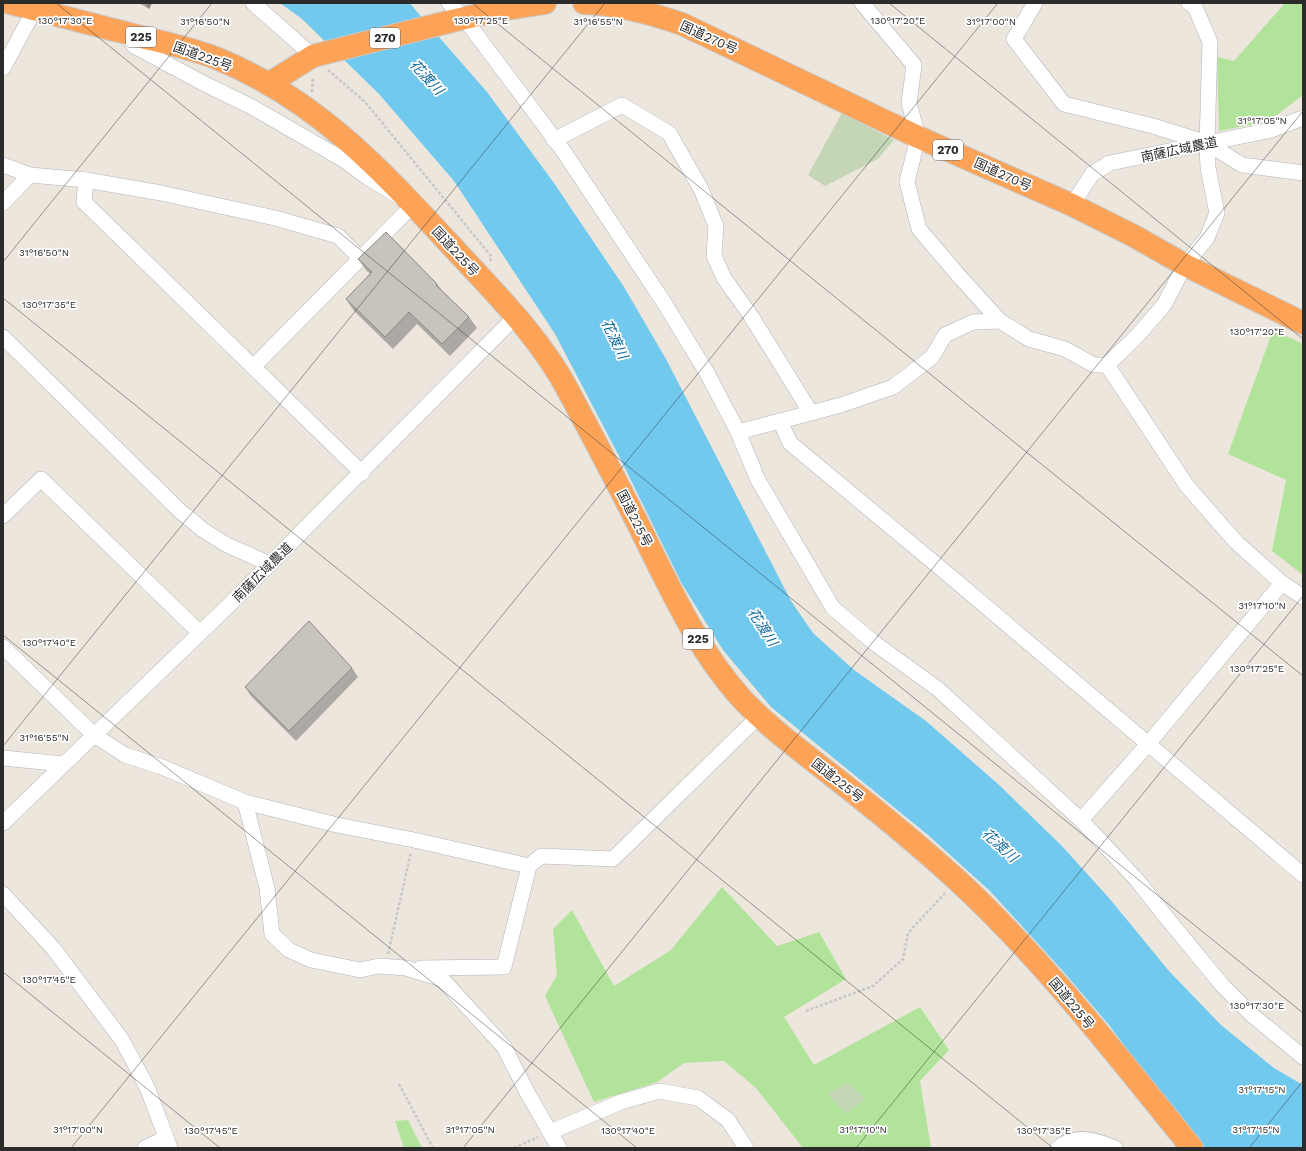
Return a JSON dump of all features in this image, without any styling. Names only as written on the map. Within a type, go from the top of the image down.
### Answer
[{"type":"highway","name":"国道225号","points":[[10,3],[215,58],[292,97],[331,125],[358,149],[488,285],[516,316],[552,363],[566,386],[683,612],[702,645],[726,680],[759,716],[870,805],[957,880],[1013,937],[1070,999],[1192,1148]]},
{"type":"highway","name":"270","points":[[268,84],[318,58],[455,14],[544,3]]},
{"type":"highway","name":"国道270号","points":[[584,3],[602,4],[645,12],[682,24],[918,137],[1072,206],[1134,236],[1185,265],[1303,323]]},
{"type":"street","points":[[253,3],[318,58]]},
{"type":"street","points":[[862,3],[914,65],[909,103],[918,137],[907,182],[919,228],[959,276],[1000,321],[1029,339],[1065,349],[1094,365],[1107,365],[1138,335],[1164,305],[1185,265],[1207,238],[1217,213],[1208,168],[1207,143],[1210,42],[1195,7],[1188,3]]},
{"type":"street","points":[[1035,3],[1014,39],[1064,104],[1153,126],[1207,143],[1242,165],[1303,172]]},
{"type":"street","points":[[3,68],[35,10]]},
{"type":"street","points":[[455,14],[554,140],[663,301],[707,373],[738,432],[758,480],[833,608],[873,642],[938,689],[1082,820],[1138,880],[1166,918],[1222,985],[1252,1015],[1303,1057]]},
{"type":"street","points":[[125,33],[134,46],[252,107],[344,160],[367,177],[413,205],[254,366]]},
{"type":"street","points":[[554,140],[622,105],[669,133],[701,189],[716,226],[714,256],[724,278],[752,316],[811,413]]},
{"type":"street","name":"南薩広域農道","points":[[1072,206],[1092,174],[1110,163],[1271,130],[1303,118]]},
{"type":"street","points":[[3,165],[30,175],[86,180],[161,193],[268,216],[338,236],[360,258]]},
{"type":"street","points":[[3,203],[30,175]]},
{"type":"street","points":[[86,180],[84,202],[254,366],[362,473]]},
{"type":"street","name":"南薩広域農道","points":[[3,823],[270,564],[362,473],[516,316]]},
{"type":"street","points":[[738,432],[856,400],[893,387],[932,357],[944,335],[973,322],[1000,321]]},
{"type":"street","points":[[3,337],[180,511],[203,530],[227,546],[270,564]]},
{"type":"street","points":[[1107,365],[1187,486],[1236,542],[1282,583],[1303,597]]},
{"type":"street","points":[[780,421],[790,443],[944,571],[1303,875]]},
{"type":"street","points":[[3,516],[41,479],[200,633]]},
{"type":"street","points":[[1082,820],[1148,744],[1282,583]]},
{"type":"street","points":[[3,647],[94,736],[125,754],[162,767],[245,802],[337,825],[414,840],[529,866]]},
{"type":"street","points":[[245,802],[267,888],[272,934],[289,950],[311,960],[360,970],[385,967],[504,967],[529,866],[541,856],[613,859],[759,716]]},
{"type":"street","points":[[3,758],[63,764]]},
{"type":"street","points":[[3,894],[53,948],[122,1040],[147,1087],[168,1143],[145,1148]]},
{"type":"street","points":[[406,968],[442,979],[470,1008],[504,1048],[559,1148]]},
{"type":"street","points":[[550,1132],[622,1102],[659,1091],[698,1098],[728,1120],[746,1148]]},
{"type":"street","points":[[1058,1148],[1063,1143],[1087,1138],[1115,1148]]},
{"type":"path","points":[[312,98],[313,73],[318,58],[372,110],[491,256],[488,285]]},
{"type":"path","points":[[385,967],[414,840]]},
{"type":"path","points":[[806,1011],[873,986],[902,959],[908,933],[957,880]]},
{"type":"path","points":[[398,1084],[433,1148]]},
{"type":"path","points":[[514,1148],[550,1132]]},
{"type":"green space","points":[[1285,3],[1303,3],[1303,95],[1269,121],[1219,131],[1217,57],[1234,61]]},
{"type":"green space","points":[[842,113],[894,140],[878,159],[825,186],[808,175]]},
{"type":"green space","points":[[1273,330],[1303,344],[1303,575],[1272,551],[1286,480],[1228,454]]},
{"type":"green space","points":[[722,887],[777,946],[819,932],[846,979],[784,1017],[814,1065],[920,1007],[949,1050],[920,1081],[931,1148],[803,1148],[756,1088],[724,1061],[684,1063],[657,1082],[594,1102],[545,996],[557,975],[553,929],[572,910],[614,986],[671,950]]},
{"type":"green space","points":[[848,1083],[866,1099],[846,1114],[827,1093]]},
{"type":"green space","points":[[408,1120],[422,1148],[404,1148],[395,1121]]},
{"type":"water","name":"花渡川","points":[[280,3],[410,3],[487,92],[554,183],[624,287],[666,359],[791,601],[813,633],[854,670],[926,721],[998,784],[1061,845],[1109,898],[1169,971],[1221,1025],[1274,1068],[1303,1085],[1303,1148],[1205,1148],[1195,1141],[1109,1025],[1062,970],[990,891],[928,835],[771,707],[723,650],[682,584],[620,458],[555,334],[454,181],[379,94],[302,19]]},
{"type":"building","points":[[386,232],[437,284],[436,285],[469,317],[442,344],[409,312],[385,337],[346,299],[372,272],[358,259]]},
{"type":"building","points":[[309,621],[352,668],[289,731],[245,687]]}]
